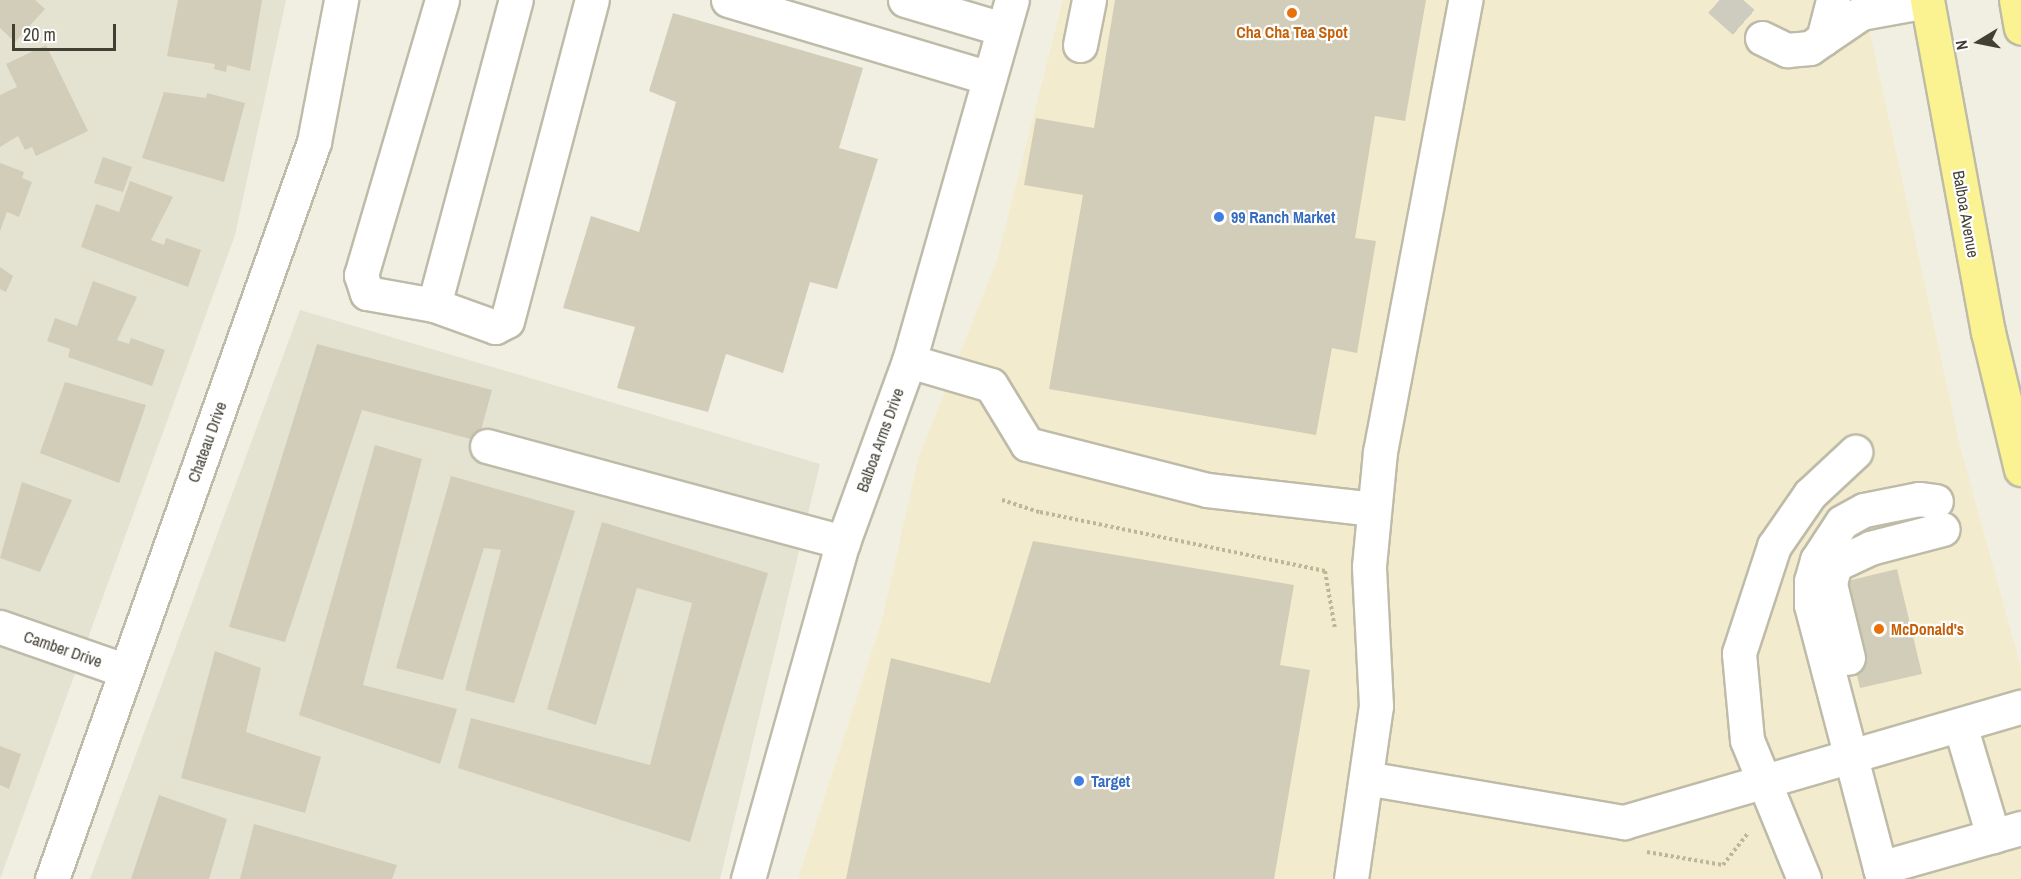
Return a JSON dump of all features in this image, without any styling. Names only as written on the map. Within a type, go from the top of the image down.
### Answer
[{"type":"main road","name":"Balboa Avenue","points":[[1927,0],[1988,332],[2016,432],[2021,469]]},
{"type":"main road","points":[[2016,0],[2021,28]]},
{"type":"street","name":"Chateau Drive","points":[[52,879],[314,142],[341,0]]},
{"type":"street","points":[[442,0],[361,275],[367,293],[434,305],[495,327],[507,321],[592,0]]},
{"type":"street","points":[[434,305],[516,0]]},
{"type":"street","points":[[728,0],[989,78]]},
{"type":"street","points":[[909,0],[1007,14]]},
{"type":"street","points":[[1080,45],[1089,0]]},
{"type":"street","points":[[1351,879],[1376,706],[1369,566],[1380,452],[1465,0]]},
{"type":"street","points":[[1762,38],[1787,50],[1810,48],[1823,39],[1844,4],[1927,0]]},
{"type":"street","name":"Balboa Arms Drive","points":[[748,879],[843,542],[909,361],[1007,14]]},
{"type":"street","points":[[909,361],[991,385],[1027,444],[1207,490],[1374,509]]},
{"type":"street","points":[[487,446],[843,542]]},
{"type":"street","points":[[1804,879],[1747,740],[1739,653],[1774,546],[1810,494],[1855,452]]},
{"type":"street","points":[[1861,753],[1811,604],[1817,560],[1842,522],[1864,510],[1919,499],[1940,515],[1851,534],[1834,565],[1830,584],[1861,753],[1881,873],[2007,832],[1960,725]]},
{"type":"street","name":"Camber Drive","points":[[0,627],[126,671]]},
{"type":"street","points":[[1366,778],[1624,822],[2021,707]]},
{"type":"path","points":[[1002,500],[1040,512],[1325,571],[1336,636]]},
{"type":"shaded area","points":[[0,0],[286,0],[235,235],[0,879]]},
{"type":"shaded area","points":[[1063,0],[1863,0],[1960,446],[2021,668],[2021,879],[798,879],[882,620],[919,456],[997,260]]},
{"type":"shaded area","points":[[300,310],[820,464],[720,879],[90,879]]},
{"type":"building","points":[[0,0],[35,0],[45,9],[15,42],[0,28]]},
{"type":"building","points":[[178,0],[262,0],[250,71],[227,65],[226,72],[214,69],[215,64],[167,56]]},
{"type":"building","name":"99 Ranch Market","points":[[1115,0],[1426,0],[1405,121],[1375,116],[1355,238],[1376,241],[1357,353],[1332,348],[1316,435],[1049,389],[1083,195],[1024,185],[1036,118],[1094,128]]},
{"type":"building","points":[[673,13],[863,68],[839,148],[878,159],[837,289],[810,282],[783,373],[726,354],[708,412],[617,388],[635,327],[563,308],[591,216],[639,232],[676,102],[649,91]]},
{"type":"building","points":[[46,45],[88,131],[36,156],[32,147],[25,150],[18,136],[0,147],[0,95],[17,87],[6,64]]},
{"type":"building","points":[[164,92],[206,98],[207,93],[245,103],[224,182],[142,158]]},
{"type":"building","points":[[103,157],[132,167],[123,192],[94,183]]},
{"type":"building","points":[[0,163],[24,172],[22,178],[32,182],[19,217],[7,212],[0,231]]},
{"type":"building","points":[[130,181],[173,197],[151,240],[164,245],[166,238],[201,250],[188,287],[81,247],[96,204],[119,212]]},
{"type":"building","points":[[0,267],[13,276],[6,292],[0,289]]},
{"type":"building","points":[[93,281],[137,297],[117,340],[129,344],[131,338],[165,350],[152,386],[68,357],[70,349],[47,341],[55,318],[77,326]]},
{"type":"building","points":[[317,344],[492,390],[478,441],[362,410],[285,642],[229,627]]},
{"type":"building","points":[[65,382],[146,405],[119,483],[40,453]]},
{"type":"building","points":[[375,445],[422,459],[363,685],[457,709],[440,764],[299,715]]},
{"type":"building","points":[[451,476],[575,511],[514,703],[465,690],[501,550],[484,548],[443,680],[396,668]]},
{"type":"building","points":[[22,482],[72,500],[40,572],[0,558]]},
{"type":"building","points":[[602,522],[768,573],[690,842],[458,768],[471,718],[650,765],[692,603],[637,588],[596,725],[547,709]]},
{"type":"building","name":"Target","points":[[1033,541],[1294,585],[1280,665],[1310,670],[1274,879],[846,879],[891,658],[990,683]]},
{"type":"building","name":"McDonald's","points":[[1897,569],[1922,674],[1860,688],[1835,584]]},
{"type":"building","points":[[215,651],[261,668],[246,732],[321,757],[305,813],[181,778]]},
{"type":"building","points":[[0,746],[21,754],[9,789],[0,785]]},
{"type":"building","points":[[159,795],[227,819],[209,879],[131,879]]},
{"type":"building","points":[[254,824],[397,865],[392,879],[240,879]]},
{"type":"tunnel","points":[[1719,0],[1762,38]]},
{"type":"place","name":"Cha Cha Tea Spot","points":[[1292,13]]},
{"type":"place","name":"99 Ranch Market","points":[[1219,217]]},
{"type":"place","name":"McDonald's","points":[[1879,629]]},
{"type":"place","name":"Target","points":[[1079,781]]}]
